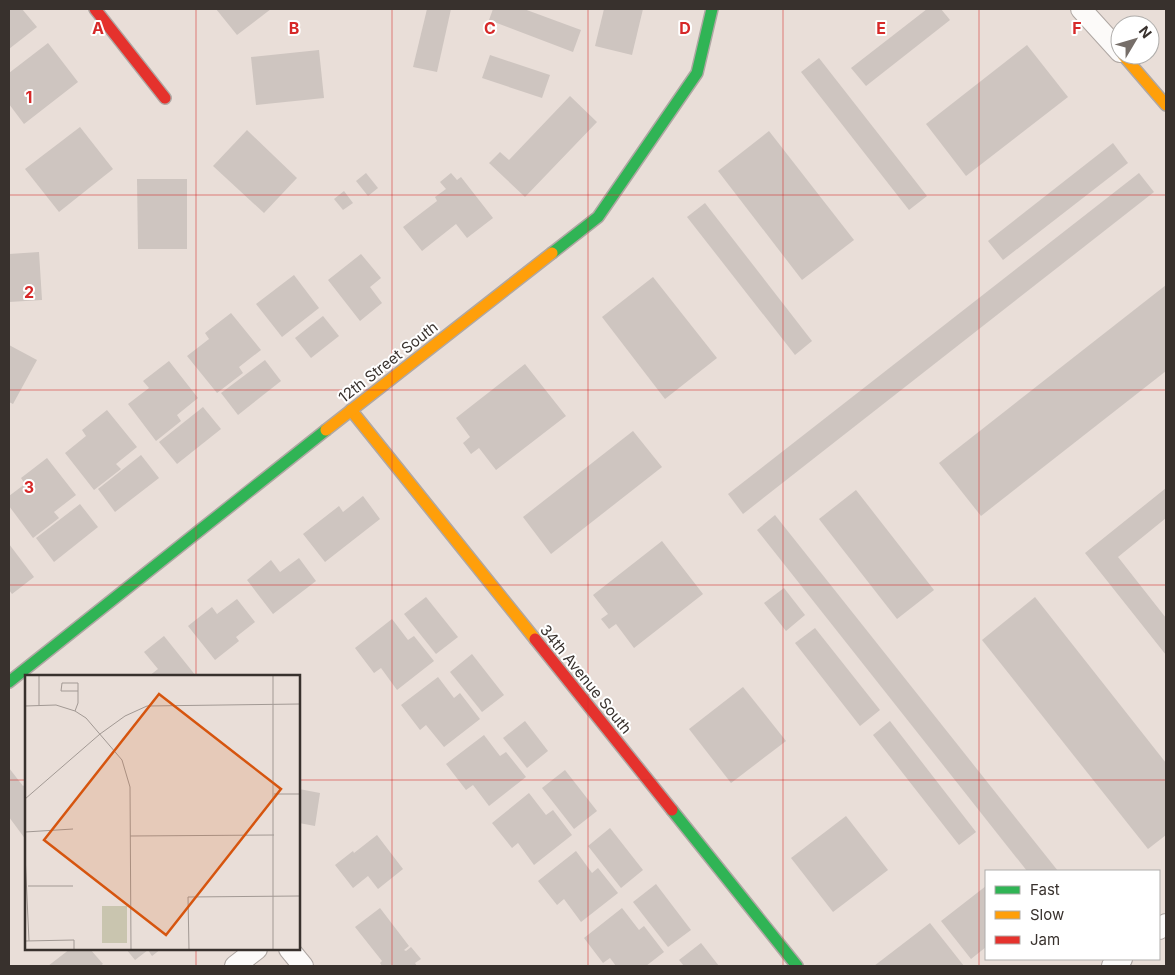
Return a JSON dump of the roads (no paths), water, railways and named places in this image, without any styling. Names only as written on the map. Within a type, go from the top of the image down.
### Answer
[{"type":"street","points":[[95,9],[165,98]]},
{"type":"street","name":"12th Street South","points":[[9,682],[351,410],[598,217],[697,73],[712,9]]},
{"type":"street","points":[[1081,9],[1110,41]]},
{"type":"street","points":[[1132,65],[1166,105]]},
{"type":"street","name":"34th Avenue South","points":[[351,410],[798,966]]},
{"type":"street","points":[[235,966],[256,950]]},
{"type":"street","points":[[290,950],[303,966]]}]
